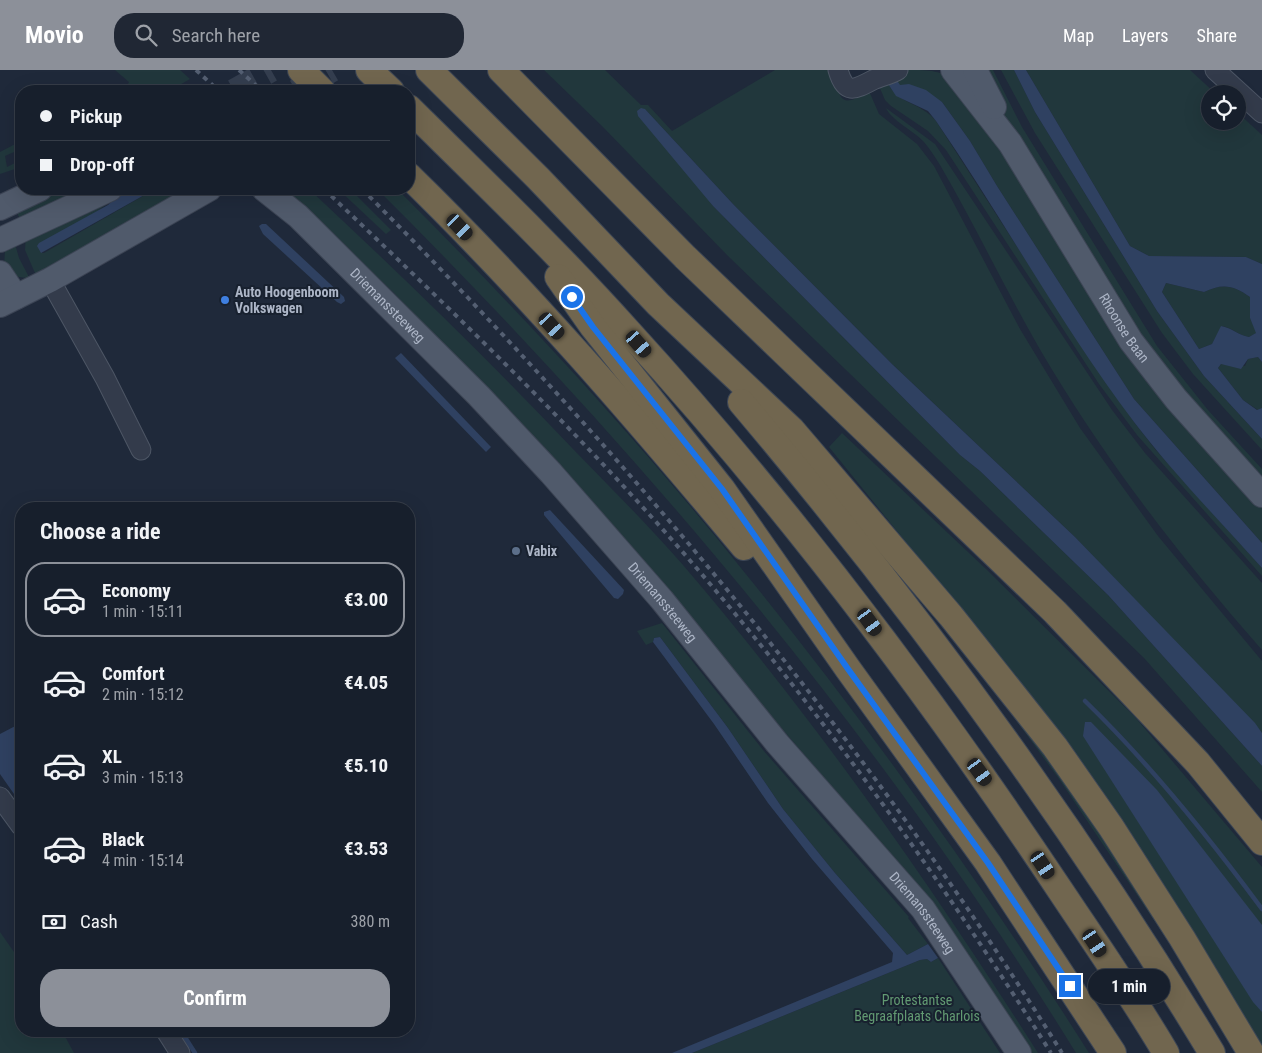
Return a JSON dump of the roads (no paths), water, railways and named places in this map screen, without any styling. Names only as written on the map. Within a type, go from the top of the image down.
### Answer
[{"type":"highway","points":[[301,70],[316,85]]},
{"type":"highway","points":[[369,70],[385,85]]},
{"type":"highway","points":[[429,70],[538,178],[658,304],[792,430],[951,616],[1055,747],[1111,827],[1182,938],[1251,1053]]},
{"type":"highway","points":[[502,70],[685,257],[1055,612],[1198,762],[1262,842]]},
{"type":"highway","points":[[415,114],[511,208],[639,344],[739,459],[858,607],[1002,802],[1166,1053]]},
{"type":"highway","points":[[415,182],[526,297],[617,398],[848,669]]},
{"type":"highway","points":[[511,208],[593,327],[722,489],[848,669],[988,863],[1113,1053]]},
{"type":"highway","points":[[658,304],[842,524],[974,696],[1116,900],[1212,1053]]},
{"type":"main road","name":"Rhoonse Baan","points":[[953,70],[1010,143],[1131,341],[1176,399],[1262,495]]},
{"type":"main road","name":"Rhoonse Baan","points":[[975,70],[987,90],[1010,143]]},
{"type":"main road","points":[[0,208],[27,195]]},
{"type":"main road","points":[[0,244],[0,238],[97,195]]},
{"type":"main road","points":[[0,273],[8,301],[50,280],[199,195]]},
{"type":"main road","name":"Driemanssteeweg","points":[[272,195],[298,216],[453,369],[551,473],[656,593],[777,743],[923,909],[1019,1053]]},
{"type":"street","points":[[838,70],[841,79],[848,87],[857,89],[878,75],[898,70]]},
{"type":"street","points":[[1215,70],[1262,113]]},
{"type":"street","points":[[50,280],[106,378],[141,450]]},
{"type":"street","points":[[0,798],[15,818]]},
{"type":"street","points":[[170,1037],[180,1053]]},
{"type":"water","points":[[879,70],[890,70],[900,85],[909,84],[926,90],[942,102],[970,141],[1134,399],[1262,543],[1262,568],[1164,460],[1134,422],[1082,349],[986,196],[936,121],[928,111],[896,96]]},
{"type":"water","points":[[1014,70],[1026,70],[1130,246],[1149,256],[1246,257],[1262,264],[1262,362],[1258,357],[1248,359],[1241,369],[1221,364],[1218,368],[1243,400],[1257,410],[1262,408],[1262,439],[1204,376],[1157,311],[1035,112]],"holes":[[[1166,283],[1204,292],[1222,286],[1239,290],[1250,297],[1250,318],[1256,333],[1249,337],[1221,326],[1212,344],[1199,349],[1162,292]]]},
{"type":"water","points":[[641,108],[645,109],[733,204],[892,364],[1075,537],[1255,723],[1262,733],[1262,766],[1108,595],[980,471],[960,455],[713,206],[638,116],[637,111]]},
{"type":"water","points":[[144,195],[41,253],[37,246],[39,243],[108,205],[117,196]]},
{"type":"water","points":[[266,224],[344,297],[345,301],[341,304],[337,302],[263,234],[259,226]]},
{"type":"water","points":[[401,353],[491,447],[486,452],[395,358]]},
{"type":"water","points":[[550,510],[624,590],[618,599],[614,598],[544,515],[544,512]]},
{"type":"water","points":[[660,637],[728,728],[783,809],[835,873],[907,955],[928,944],[938,958],[931,962],[927,959],[920,960],[692,1053],[672,1053],[892,962],[893,953],[812,859],[768,803],[714,724],[653,642],[654,638]]},
{"type":"water","points":[[1085,722],[1091,722],[1157,790],[1262,925],[1262,1012],[1253,1002],[1083,736]]},
{"type":"water","points":[[15,726],[15,795],[0,774],[0,734]]},
{"type":"waterway","points":[[1085,701],[1178,801],[1262,909]]},
{"type":"waterway","points":[[185,1037],[195,1053]]},
{"type":"tunnel","points":[[245,85],[271,70]]},
{"type":"tunnel","points":[[306,85],[332,70]]},
{"type":"railway","points":[[196,70],[212,85]]},
{"type":"railway","points":[[239,70],[255,85]]},
{"type":"railway","points":[[330,195],[461,320],[595,455],[731,609],[780,669],[875,794],[965,922],[1051,1053]]},
{"type":"railway","points":[[368,195],[554,391],[647,495],[736,601],[823,710],[906,822],[986,936],[1062,1053]]},
{"type":"place","name":"Auto Hoogenboom Volkswagen","points":[[225,300]]},
{"type":"place","name":"Vabix","points":[[516,551]]},
{"type":"park label","name":"Protestantse Begraafplaats Charlois","points":[[917,1008]]}]
